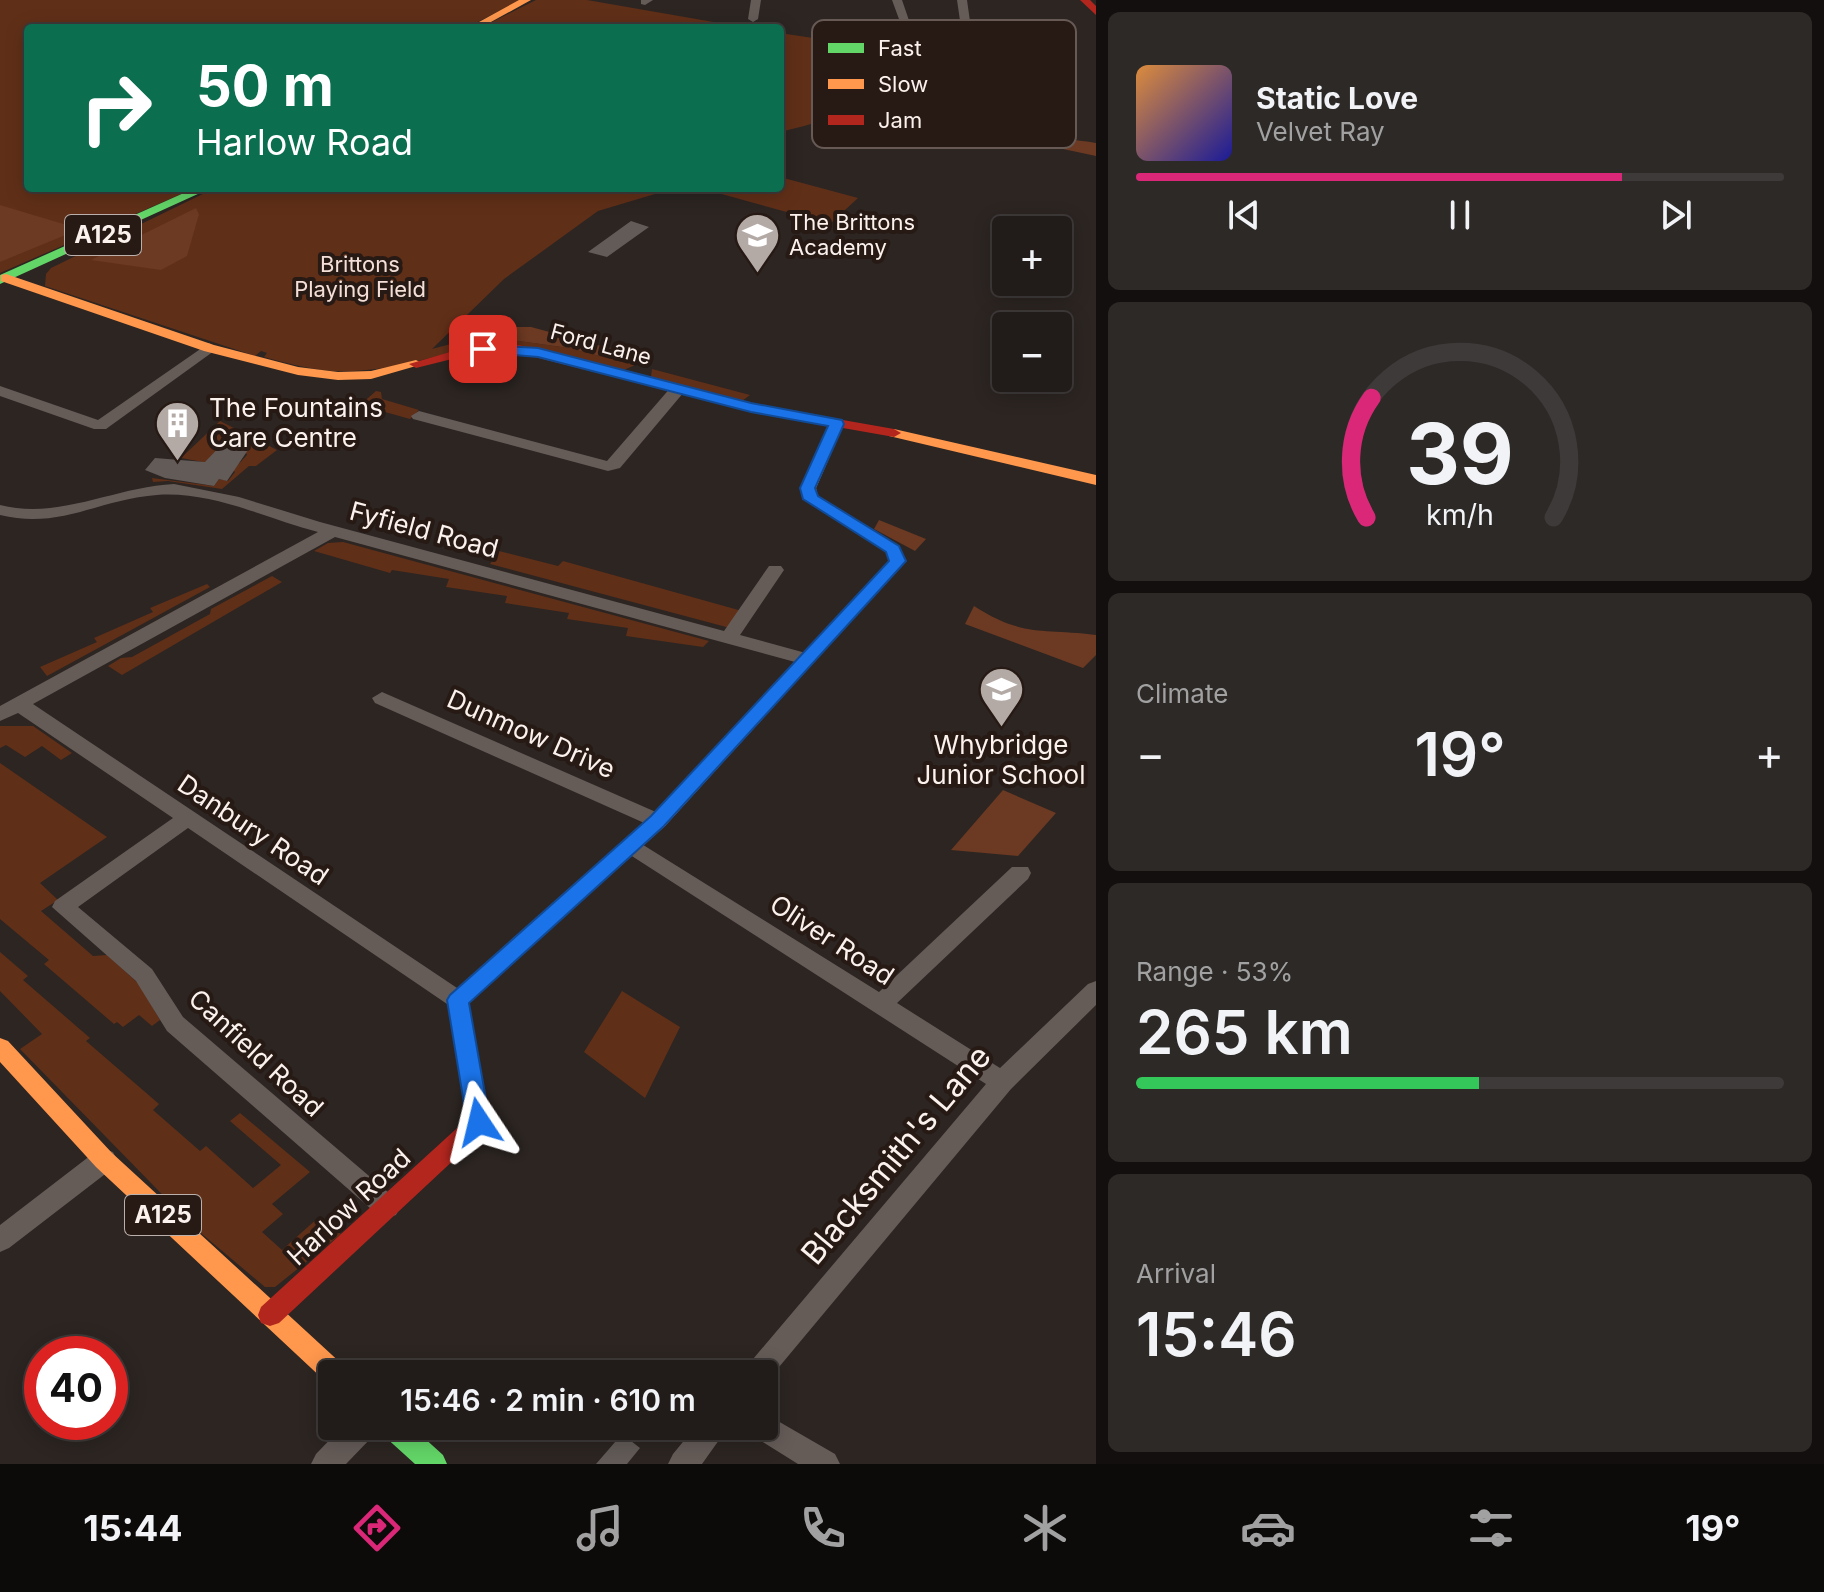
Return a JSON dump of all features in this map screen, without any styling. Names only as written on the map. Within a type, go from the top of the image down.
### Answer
[{"type":"street","points":[[481,24],[526,0]]},
{"type":"street","points":[[753,19],[756,0]]},
{"type":"street","points":[[897,0],[905,20]]},
{"type":"street","points":[[962,0],[965,20]]},
{"type":"street","points":[[1085,0],[1096,12]]},
{"type":"street","name":"A125","points":[[3,279],[196,192]]},
{"type":"street","name":"Ford Lane","points":[[3,279],[209,348],[290,369],[338,376],[397,371],[483,349],[519,349],[758,409],[949,443],[1096,480]]},
{"type":"street","points":[[0,391],[100,426],[209,348]]},
{"type":"street","points":[[419,416],[598,466],[608,466],[614,464],[678,389]]},
{"type":"street","points":[[458,1000],[658,821],[898,561],[893,549],[811,499],[808,488],[837,424]]},
{"type":"street","points":[[3,513],[53,514],[171,489],[333,531]]},
{"type":"street","name":"Fyfield Road","points":[[10,709],[333,531],[806,659]]},
{"type":"street","points":[[729,638],[775,570]]},
{"type":"street","name":"Dunmow Drive","points":[[382,698],[658,821]]},
{"type":"street","name":"Danbury Road","points":[[10,709],[186,819],[458,1000]]},
{"type":"street","name":"Canfield Road","points":[[186,819],[63,907],[144,975],[175,1024],[387,1207]]},
{"type":"street","name":"Oliver Road","points":[[632,846],[1002,1082]]},
{"type":"street","points":[[881,1004],[1020,873]]},
{"type":"street","name":"Blacksmith's Lane","points":[[770,1360],[1002,1082],[1096,990]]},
{"type":"street","name":"Harlow Road","points":[[270,1315],[479,1122],[458,1000]]},
{"type":"street","name":"A125","points":[[0,1047],[104,1160],[320,1360]]},
{"type":"street","points":[[0,1240],[104,1160]]},
{"type":"street","points":[[778,1435],[825,1464]]},
{"type":"street","points":[[326,1464],[349,1440]]},
{"type":"street","points":[[407,1440],[434,1464]]},
{"type":"street","points":[[683,1464],[703,1440]]},
{"type":"green space","points":[[0,0],[521,0],[474,24],[24,24],[24,192],[186,192],[0,273]]},
{"type":"green space","points":[[536,0],[587,0],[725,24],[488,24]]},
{"type":"green space","points":[[784,34],[812,38],[812,123],[784,131]]},
{"type":"green space","points":[[784,178],[858,198],[830,224],[714,192],[784,192]]},
{"type":"green space","name":"Brittons Playing Field","points":[[207,192],[662,192],[598,211],[504,279],[432,349],[462,341],[485,340],[483,345],[369,370],[331,371],[305,367],[264,357],[267,353],[261,351],[255,356],[45,286],[46,274],[51,268]]},
{"type":"green space","points":[[504,339],[569,348],[635,365],[624,370],[503,345]]},
{"type":"green space","points":[[652,369],[750,395],[742,401],[651,377]]},
{"type":"green space","points":[[376,391],[381,392],[382,399],[419,410],[410,419],[360,405]]},
{"type":"green space","points":[[220,421],[277,450],[256,466],[249,466],[222,489],[168,481],[153,482],[152,478],[214,486],[219,479],[228,481],[235,472],[233,470],[247,455],[243,446],[247,441],[225,441],[208,463],[181,458]]},
{"type":"green space","points":[[343,542],[709,641],[703,647],[626,636],[628,628],[567,619],[569,613],[505,603],[507,596],[446,587],[449,579],[392,570],[390,573],[314,551],[328,543]]},
{"type":"green space","points":[[499,551],[558,566],[563,561],[742,611],[730,628],[490,564]]},
{"type":"green space","points":[[272,576],[282,582],[122,675],[108,666],[121,658],[132,657]]},
{"type":"green space","points":[[207,584],[210,587],[47,676],[40,667],[97,642],[94,638],[153,612],[150,608]]},
{"type":"green space","points":[[0,726],[33,726],[72,753],[61,760],[42,746],[25,757],[6,745],[0,748]]},
{"type":"green space","points":[[0,763],[107,837],[40,883],[58,900],[41,911],[93,956],[107,955],[139,984],[160,1020],[152,1026],[139,1015],[123,1027],[117,1022],[114,1024],[44,964],[49,960],[0,919]]},
{"type":"green space","points":[[0,952],[28,976],[23,980],[90,1038],[86,1041],[159,1104],[153,1110],[200,1151],[206,1146],[253,1188],[281,1165],[230,1121],[240,1113],[310,1172],[272,1204],[283,1214],[262,1232],[282,1250],[319,1217],[341,1234],[275,1287],[265,1287],[196,1229],[20,1049],[42,1034],[0,991]]},
{"type":"green space","points":[[622,991],[680,1027],[645,1098],[584,1052]]},
{"type":"shaded area","points":[[1076,141],[1096,143],[1096,156],[1058,148],[1076,148]]},
{"type":"shaded area","points":[[0,205],[80,229],[0,262]]},
{"type":"shaded area","points":[[196,208],[199,214],[187,256],[161,270],[91,260]]},
{"type":"shaded area","points":[[512,327],[531,327],[642,357],[635,365],[569,348],[504,339]]},
{"type":"shaded area","points":[[879,520],[926,539],[915,551],[874,529]]},
{"type":"shaded area","points":[[974,606],[1020,627],[1096,635],[1096,655],[1083,668],[965,624]]},
{"type":"shaded area","points":[[1003,790],[1056,813],[1018,856],[951,850]]},
{"type":"building","points":[[631,221],[649,227],[607,257],[588,252]]},
{"type":"building","name":"The Fountains Care Centre","points":[[225,441],[250,447],[227,481],[219,479],[214,486],[165,478],[145,470],[155,458],[205,462]]},
{"type":"building","points":[[617,1440],[630,1440],[640,1448],[627,1464],[596,1464]]},
{"type":"traffic: fast","points":[[0,280],[196,192]]},
{"type":"traffic: fast","points":[[407,1440],[434,1464]]},
{"type":"traffic: slow","points":[[481,24],[526,0]]},
{"type":"traffic: slow","points":[[6,278],[209,348],[298,371],[338,376],[371,375],[416,364]]},
{"type":"traffic: slow","points":[[508,955],[658,821],[898,561],[893,549],[811,499],[808,488],[837,424]]},
{"type":"traffic: slow","points":[[894,433],[1096,480]]},
{"type":"traffic: slow","points":[[0,1047],[104,1160],[320,1360]]},
{"type":"traffic: jam","points":[[1085,0],[1096,12]]},
{"type":"traffic: jam","points":[[416,364],[464,352],[519,349],[758,409],[894,433]]},
{"type":"traffic: jam","points":[[270,1315],[479,1122],[458,1000],[508,955]]},
{"type":"place","name":"The Brittons Academy","points":[[758,274]]},
{"type":"place","name":"The Fountains Care Centre","points":[[178,462]]},
{"type":"place","name":"Whybridge Junior School","points":[[1001,729]]},
{"type":"route","points":[[479,1122],[458,1000],[658,821],[898,561],[893,549],[811,499],[808,488],[837,424],[751,407],[538,352],[483,349]]}]
